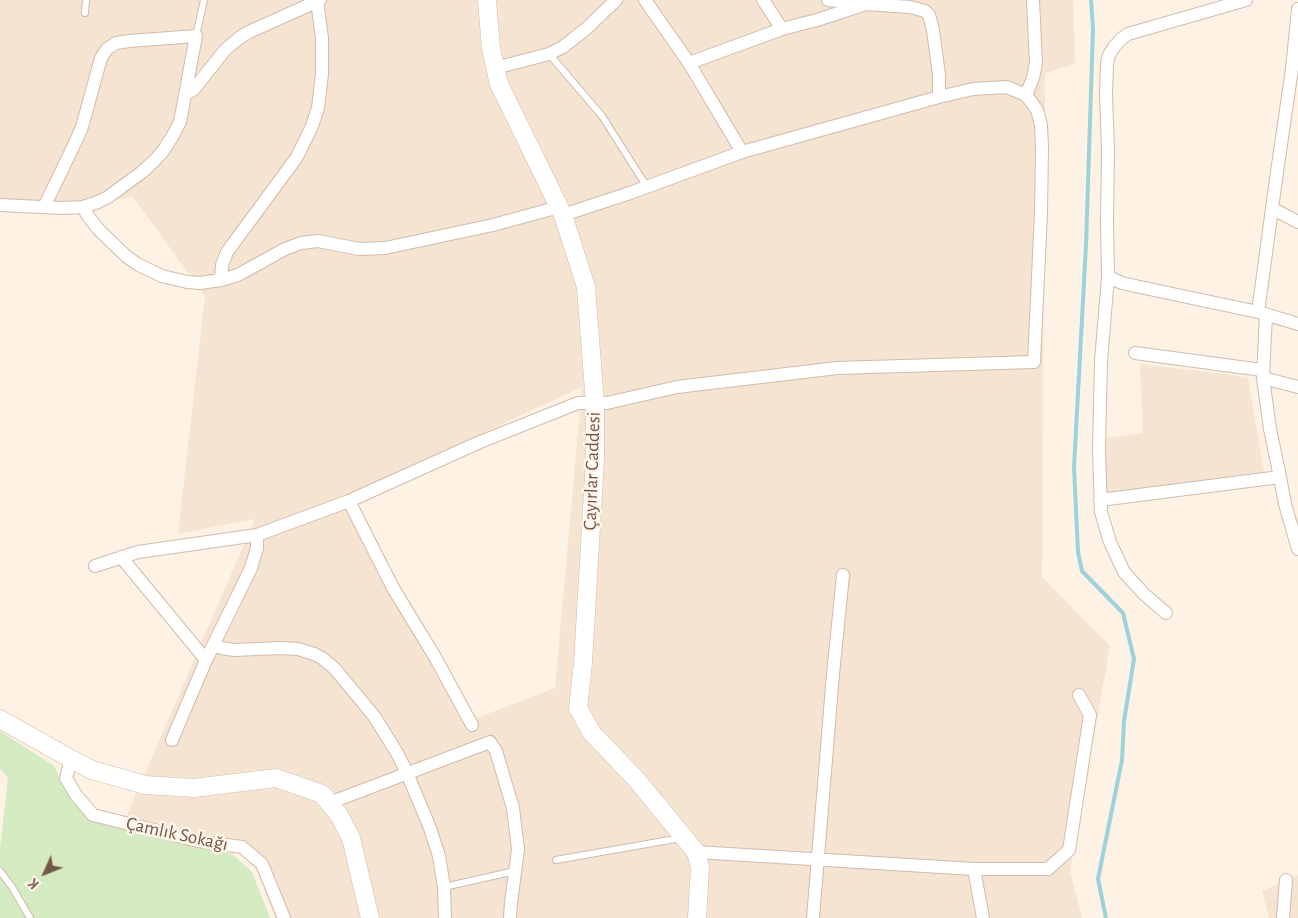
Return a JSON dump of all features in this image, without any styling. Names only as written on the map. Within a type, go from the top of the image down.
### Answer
[{"type":"street","name":"Çayırlar Caddesi","points":[[488,0],[491,49],[499,84],[561,211],[586,287],[595,403],[595,458],[583,663],[578,708],[592,733],[636,779],[696,852],[700,867],[697,918]]},
{"type":"street","points":[[495,68],[549,54],[563,47],[587,28],[616,0]]},
{"type":"street","points":[[644,0],[690,63],[742,152]]},
{"type":"street","points":[[763,0],[782,30]]},
{"type":"street","points":[[828,0],[910,7],[926,11],[933,30],[939,75],[939,97]]},
{"type":"street","points":[[1026,95],[1033,78],[1036,62],[1033,0]]},
{"type":"street","points":[[1166,613],[1144,594],[1124,572],[1105,527],[1100,500],[1100,395],[1108,277],[1107,64],[1114,47],[1128,34],[1246,0]]},
{"type":"street","points":[[186,92],[194,89],[225,50],[239,38],[318,1],[322,38],[322,74],[318,108],[312,126],[297,157],[227,252],[222,265],[221,280]]},
{"type":"street","points":[[690,63],[782,30],[866,4]]},
{"type":"street","points":[[1298,9],[1292,69],[1276,172],[1262,313],[1263,374],[1270,430],[1285,504],[1298,549]]},
{"type":"street","points":[[0,205],[62,208],[83,207],[108,197],[142,172],[154,161],[172,137],[180,122],[196,36],[129,41],[116,43],[107,49],[101,58],[76,143],[44,207]]},
{"type":"street","points":[[83,207],[88,216],[113,245],[149,271],[187,282],[200,283],[238,275],[301,243],[318,241],[359,249],[385,248],[561,211],[647,186],[742,152],[973,89],[1007,87],[1026,95],[1037,110],[1041,125],[1042,148],[1034,362],[837,368],[677,388],[607,403],[578,403],[489,438],[349,501],[257,534],[138,552],[95,566]]},
{"type":"street","points":[[1273,208],[1298,222]]},
{"type":"street","points":[[1108,277],[1122,283],[1262,313],[1298,324]]},
{"type":"street","points":[[1136,353],[1263,374],[1298,387]]},
{"type":"street","points":[[1100,500],[1280,477]]},
{"type":"street","points":[[349,501],[393,588],[472,725]]},
{"type":"street","points":[[172,740],[206,660],[251,568],[257,548],[257,534]]},
{"type":"street","points":[[121,557],[206,660]]},
{"type":"street","points":[[813,918],[843,575]]},
{"type":"street","points":[[214,645],[234,650],[298,649],[322,658],[335,669],[374,716],[408,773],[439,856],[444,887],[445,918]]},
{"type":"street","points":[[696,852],[974,869],[1048,869],[1069,850],[1090,715],[1079,696]]},
{"type":"street","points":[[0,719],[92,770],[144,785],[194,788],[276,778],[322,794],[339,815],[351,838],[370,918]]},
{"type":"street","points":[[329,803],[490,742],[496,751],[513,808],[518,848],[510,918]]},
{"type":"street","name":"Çamlık Sokağı","points":[[71,760],[66,778],[76,795],[93,815],[198,841],[242,847],[262,864],[284,918]]},
{"type":"street","points":[[974,869],[983,918]]},
{"type":"street","points":[[1283,918],[1286,880]]},
{"type":"lane","points":[[85,13],[86,0]]},
{"type":"lane","points":[[196,36],[204,0]]},
{"type":"lane","points":[[549,54],[606,122],[647,186]]},
{"type":"lane","points":[[556,860],[685,837]]},
{"type":"lane","points":[[0,871],[12,887],[30,918]]},
{"type":"lane","points":[[444,887],[515,871]]},
{"type":"shaded area","points":[[0,0],[1073,0],[1075,64],[1045,73],[1042,577],[1110,646],[1070,871],[1082,918],[275,918],[257,870],[238,851],[120,831],[255,519],[178,534],[205,296],[132,196],[62,215],[0,204]],"holes":[[[582,387],[555,688],[466,722],[346,497]]]},
{"type":"shaded area","points":[[1140,364],[1248,377],[1264,472],[1101,494],[1099,439],[1143,433]]},
{"type":"shaded area","points":[[1298,875],[1298,918],[1269,918],[1262,891]]},
{"type":"green space","points":[[0,731],[54,766],[60,779],[86,818],[232,854],[252,872],[270,918],[0,918],[0,849],[8,777],[0,769]]},
{"type":"waterway","points":[[1091,0],[1093,29],[1086,245],[1074,467],[1078,552],[1082,571],[1123,613],[1134,659],[1124,721],[1122,760],[1098,879],[1106,918]]}]
